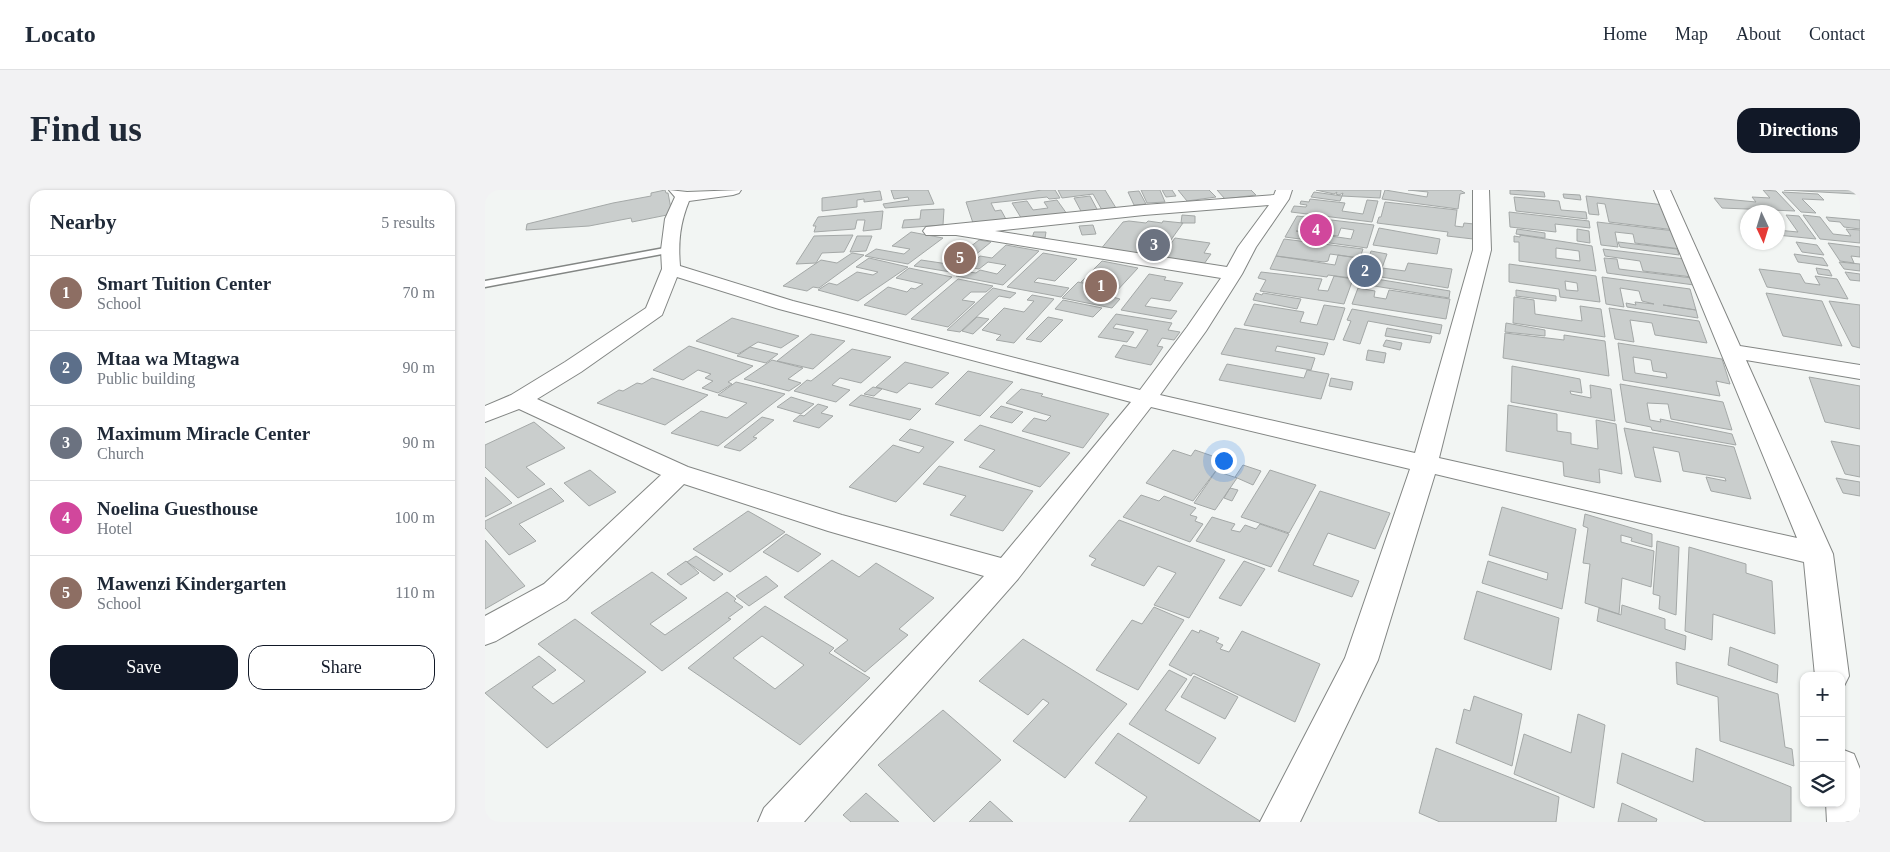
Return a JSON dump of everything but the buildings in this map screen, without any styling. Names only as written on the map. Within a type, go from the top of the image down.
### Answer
[{"type":"street","points":[[485,415],[519,400],[573,367],[655,311],[670,259],[673,219],[680,194],[733,190]]},
{"type":"street","points":[[1280,822],[1361,660],[1425,464],[1482,250],[1481,190]]},
{"type":"street","points":[[1662,190],[1819,554],[1832,672]]},
{"type":"street","points":[[932,231],[1282,195]]},
{"type":"street","points":[[778,822],[1007,571],[1146,398],[1195,331],[1282,195]]},
{"type":"street","points":[[955,230],[1233,274]]},
{"type":"street","points":[[670,259],[786,305],[1146,398],[1819,554]]},
{"type":"street","points":[[1732,351],[1860,372]]},
{"type":"street","points":[[519,400],[679,473],[838,524],[1007,571]]},
{"type":"street","points":[[485,632],[555,592],[679,473]]},
{"type":"street","points":[[1845,803],[1847,822]]},
{"type":"lane","points":[[485,284],[670,259]]},
{"type":"place","name":"Noelina Guesthouse","points":[[1316,230]]},
{"type":"place","name":"Maximum Miracle Center","points":[[1154,245]]},
{"type":"place","name":"Mawenzi Kindergarten","points":[[960,258]]},
{"type":"place","name":"Mtaa wa Mtagwa","points":[[1365,271]]},
{"type":"place","name":"Smart Tuition Center","points":[[1101,286]]}]
